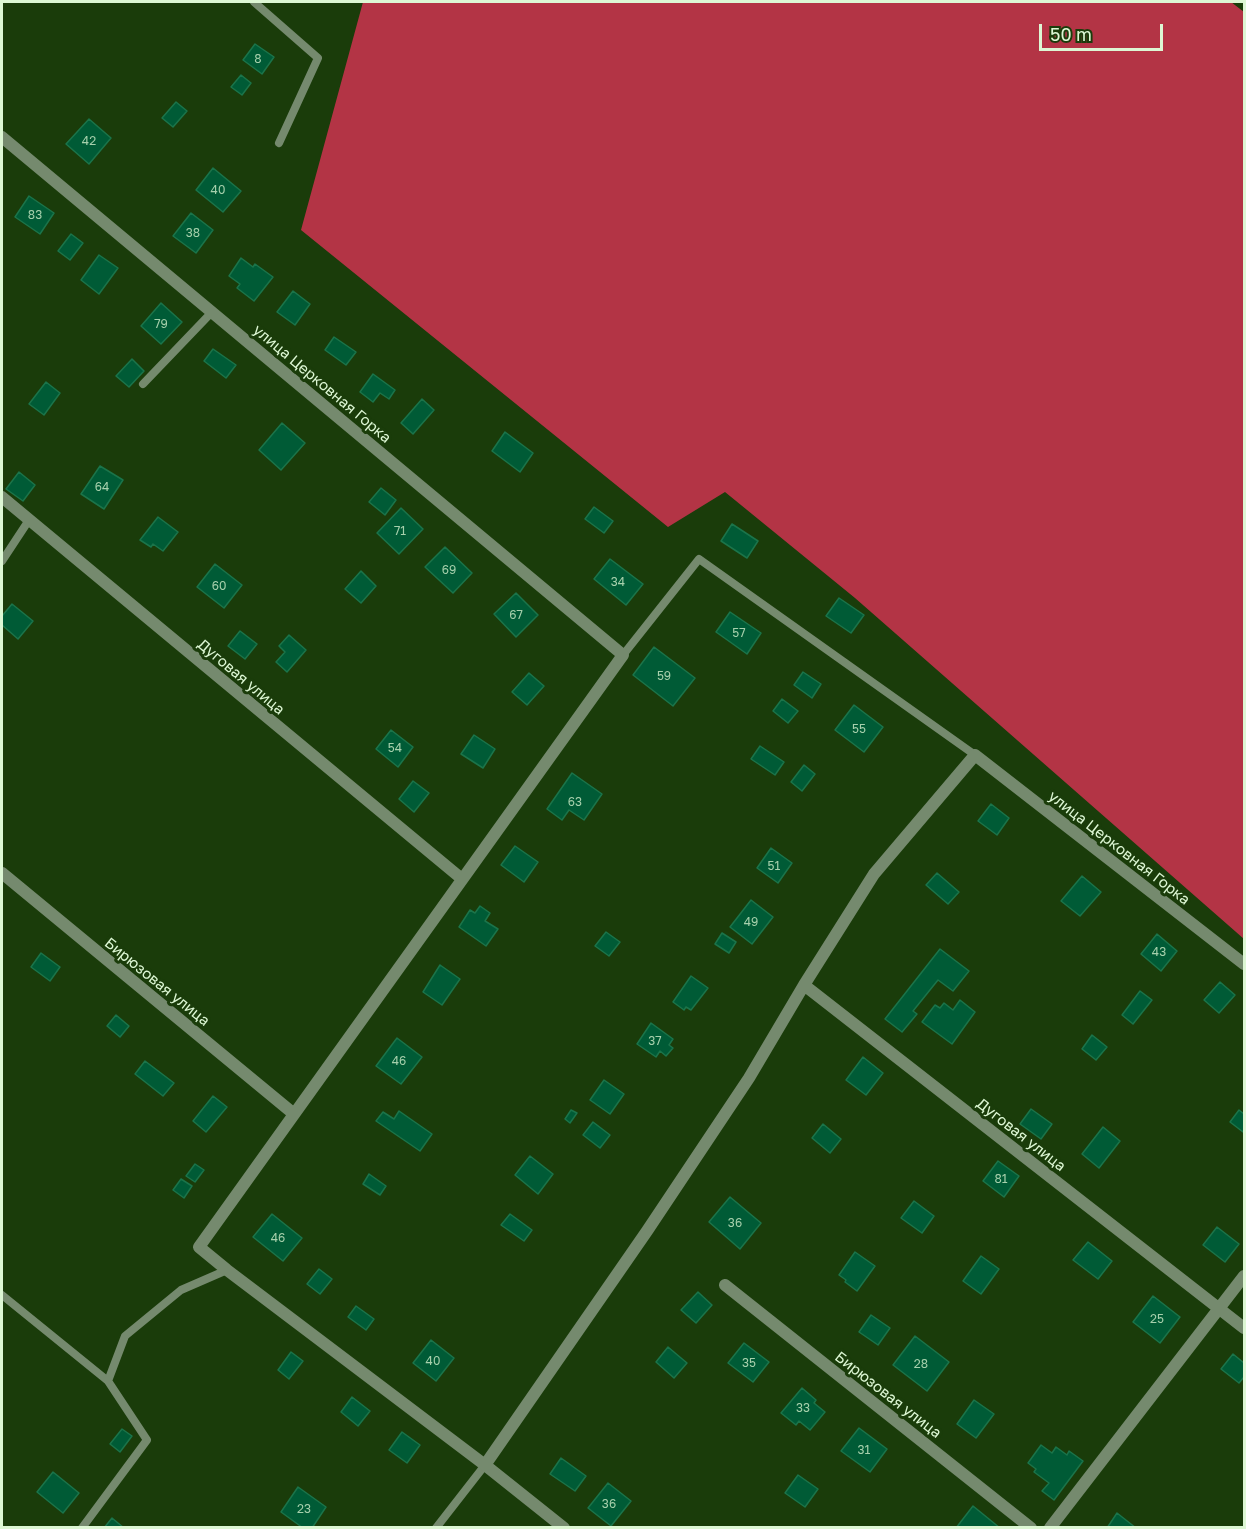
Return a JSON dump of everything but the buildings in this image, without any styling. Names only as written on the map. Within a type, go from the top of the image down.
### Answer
[{"type":"street","name":"улица Церковная Горка","points":[[2,137],[623,655]]},
{"type":"street","name":"Дуговая улица","points":[[2,497],[462,879]]},
{"type":"street","points":[[564,1527],[199,1247],[623,655]]},
{"type":"street","name":"улица Церковная Горка","points":[[975,755],[1245,964]]},
{"type":"street","points":[[484,1465],[749,1078],[874,874],[975,755]]},
{"type":"street","name":"Бирюзовая улица","points":[[2,873],[294,1114]]},
{"type":"street","name":"Дуговая улица","points":[[804,985],[1245,1328]]},
{"type":"street","points":[[1050,1527],[1245,1276]]},
{"type":"street","name":"Бирюзовая улица","points":[[725,1285],[1031,1527]]},
{"type":"lane","points":[[254,2],[318,58],[279,143]]},
{"type":"lane","points":[[143,384],[212,312]]},
{"type":"lane","points":[[2,561],[29,520]]},
{"type":"lane","points":[[623,655],[699,559],[975,755]]},
{"type":"lane","points":[[108,1382],[125,1336],[181,1290],[227,1270]]},
{"type":"lane","points":[[2,1295],[108,1382],[147,1440],[82,1527]]},
{"type":"lane","points":[[436,1527],[484,1465]]},
{"type":"shaded area","points":[[363,2],[1231,2],[1244,12],[1244,939],[855,598],[725,492],[668,527],[301,230]]}]
